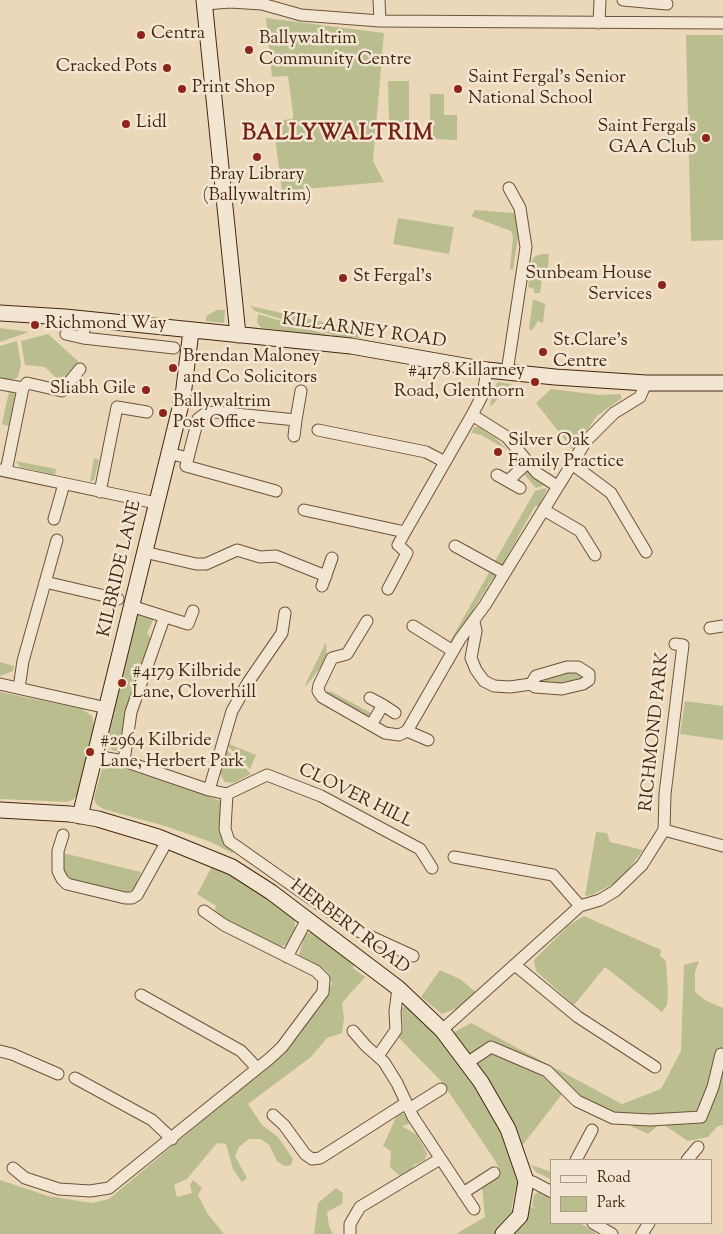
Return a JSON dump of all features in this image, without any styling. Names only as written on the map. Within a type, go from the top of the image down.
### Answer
[{"type":"street","points":[[379,0],[380,21]]},
{"type":"street","points":[[598,23],[600,0]]},
{"type":"street","points":[[623,0],[667,4]]},
{"type":"street","points":[[238,335],[205,2],[262,4],[300,14],[380,21],[723,23]]},
{"type":"street","points":[[507,372],[526,247],[520,208],[510,188]]},
{"type":"street","name":"KILLARNEY ROAD","points":[[0,313],[365,348],[507,372],[646,383],[723,383]]},
{"type":"street","points":[[83,338],[85,320]]},
{"type":"street","name":"KILBRIDE LANE","points":[[80,816],[107,708],[125,603],[144,552],[183,396],[191,331]]},
{"type":"street","points":[[66,334],[83,338],[174,348]]},
{"type":"street","points":[[80,369],[62,391],[27,383],[23,388],[3,470],[156,503]]},
{"type":"street","points":[[388,589],[407,553],[398,545],[483,394],[487,370]]},
{"type":"street","points":[[367,622],[347,654],[332,658],[318,691],[322,697],[386,734],[399,735],[407,731],[453,651],[474,622],[558,486],[596,429],[614,413],[640,397],[646,383]]},
{"type":"street","points":[[0,384],[23,388]]},
{"type":"street","points":[[294,436],[301,390]]},
{"type":"street","points":[[100,492],[117,407],[147,412]]},
{"type":"street","points":[[276,491],[186,466],[198,419],[206,413],[216,412],[296,420]]},
{"type":"street","points":[[472,415],[507,437],[537,473],[558,486]]},
{"type":"street","points":[[318,430],[426,452],[445,462]]},
{"type":"street","points":[[168,453],[188,458]]},
{"type":"street","points":[[508,481],[527,463]]},
{"type":"street","points":[[572,464],[611,493],[646,552]]},
{"type":"street","points":[[497,475],[520,488]]},
{"type":"street","points":[[54,520],[64,484]]},
{"type":"street","points":[[304,510],[405,532]]},
{"type":"street","points":[[544,510],[580,532],[595,555]]},
{"type":"street","points":[[19,688],[23,661],[57,540]]},
{"type":"street","points":[[455,546],[504,573]]},
{"type":"street","points":[[144,552],[206,564],[236,550],[260,557],[276,556],[324,581],[332,558]]},
{"type":"street","points":[[45,582],[125,603],[188,624],[192,611]]},
{"type":"street","points":[[209,790],[232,711],[249,681],[282,633],[285,613]]},
{"type":"street","points":[[124,761],[131,712],[163,622]]},
{"type":"street","points":[[474,622],[476,631],[471,658],[476,670],[484,681],[494,686],[510,687],[531,684]]},
{"type":"street","points":[[413,626],[453,651]]},
{"type":"street","points":[[710,628],[723,626]]},
{"type":"street","name":"RICHMOND PARK","points":[[442,1030],[580,906],[600,900],[615,891],[642,865],[664,830],[665,794],[683,645],[675,644]]},
{"type":"street","points":[[0,684],[107,708]]},
{"type":"street","points":[[370,698],[395,713]]},
{"type":"street","points":[[371,725],[383,706]]},
{"type":"street","points":[[407,731],[428,740]]},
{"type":"street","points":[[95,756],[124,761],[209,790],[227,794],[224,829],[229,841],[354,929],[412,956]]},
{"type":"street","name":"CLOVER HILL","points":[[227,794],[267,775],[321,796],[420,849],[432,868]]},
{"type":"street","name":"HERBERT ROAD","points":[[0,810],[80,816],[126,827],[168,841],[232,867],[307,919],[398,988],[442,1030],[467,1063],[508,1129],[526,1181],[520,1216],[503,1234]]},
{"type":"street","name":"RICHMOND PARK","points":[[664,830],[723,846]]},
{"type":"street","points":[[63,835],[58,851],[58,871],[62,879],[67,884],[125,898],[132,898],[137,895],[168,841]]},
{"type":"street","points":[[454,857],[553,876],[580,906]]},
{"type":"street","points":[[13,1168],[25,1178],[59,1189],[101,1191],[109,1188],[172,1139],[282,1046],[326,986],[324,979],[316,971],[212,918],[204,910]]},
{"type":"street","points":[[287,957],[307,919]]},
{"type":"street","points":[[515,965],[578,1016],[655,1067]]},
{"type":"street","points":[[378,1056],[396,1030],[395,1012],[398,988]]},
{"type":"street","points":[[141,995],[164,1010],[241,1051],[257,1068]]},
{"type":"street","points":[[353,1031],[378,1056],[397,1084],[407,1106],[474,1209]]},
{"type":"street","points":[[467,1063],[491,1047],[548,1071],[577,1101],[613,1118],[650,1120],[701,1117],[713,1087],[721,1054]]},
{"type":"street","points":[[0,1051],[12,1054],[58,1074]]},
{"type":"street","points":[[75,1078],[152,1120],[172,1139]]},
{"type":"street","points":[[273,1115],[284,1125],[305,1154],[312,1158],[320,1158],[407,1106],[442,1089]]},
{"type":"street","points":[[577,1159],[592,1130]]},
{"type":"street","points":[[688,1159],[698,1148]]},
{"type":"street","points":[[350,1234],[350,1224],[360,1207],[440,1158]]},
{"type":"street","points":[[463,1192],[494,1172]]},
{"type":"street","points":[[526,1181],[533,1182],[550,1191]]},
{"type":"street","points":[[595,1224],[612,1234]]},
{"type":"green space","points":[[266,18],[384,33],[373,161],[384,182],[282,191],[273,121],[293,119],[293,113],[288,76],[272,77]]},
{"type":"green space","name":"Saint Fergals GAA Club","points":[[686,35],[723,35],[723,240],[691,241]]},
{"type":"green space","points":[[388,81],[409,81],[409,122],[389,122]]},
{"type":"green space","points":[[430,94],[444,94],[444,115],[457,115],[457,140],[430,139]]},
{"type":"green space","points":[[475,210],[514,213],[519,230],[513,270],[510,269],[513,237],[511,231],[471,216]]},
{"type":"green space","points":[[398,218],[454,227],[449,254],[393,244]]},
{"type":"green space","points":[[549,254],[547,278],[542,278],[540,293],[534,293],[534,289],[528,287],[532,260],[535,256]]},
{"type":"green space","points":[[533,299],[545,304],[543,323],[538,321],[532,330],[529,329]]},
{"type":"green space","points":[[250,306],[364,331],[361,338],[336,336],[255,311]]},
{"type":"green space","points":[[217,310],[225,310],[224,323],[206,321],[206,316]]},
{"type":"green space","points":[[258,314],[326,335],[262,328],[257,323]]},
{"type":"green space","points":[[0,328],[29,332],[0,342]]},
{"type":"green space","points":[[48,334],[79,362],[63,385],[45,367],[25,365],[21,341]]},
{"type":"green space","points":[[17,341],[21,364],[18,377],[9,382],[0,380],[0,346]]},
{"type":"green space","points":[[498,382],[512,384],[490,407],[493,389]]},
{"type":"green space","points":[[551,389],[600,395],[620,394],[622,398],[597,416],[573,450],[536,403]]},
{"type":"green space","points":[[9,391],[15,394],[9,426],[2,424]]},
{"type":"green space","points":[[474,427],[478,427],[494,437],[508,450],[481,435],[471,434]]},
{"type":"green space","points":[[94,458],[99,460],[94,480],[90,482]]},
{"type":"green space","points":[[15,461],[56,469],[55,475],[20,467]]},
{"type":"green space","points":[[525,469],[546,485],[536,488],[522,472]]},
{"type":"green space","points":[[547,489],[539,506],[535,506],[508,555],[509,559],[502,566],[494,563],[535,491]]},
{"type":"green space","points":[[491,569],[497,575],[496,579],[493,578],[451,646],[448,645]]},
{"type":"green space","points":[[139,611],[155,616],[147,633],[152,640],[120,752],[112,750],[108,744],[108,733]]},
{"type":"green space","points":[[326,642],[327,659],[306,686],[305,685]]},
{"type":"green space","points":[[0,662],[14,666],[13,671],[0,676]]},
{"type":"green space","points":[[566,672],[580,674],[582,679],[573,684],[538,682]]},
{"type":"green space","points":[[325,691],[332,692],[371,713],[370,719]]},
{"type":"green space","points":[[0,692],[82,709],[92,716],[94,725],[78,794],[74,799],[68,802],[0,799]]},
{"type":"green space","points":[[685,701],[723,706],[723,740],[680,734]]},
{"type":"green space","points":[[229,744],[256,755],[250,769],[233,752],[228,746]]},
{"type":"green space","points":[[226,749],[251,774],[233,783],[225,782],[220,774]]},
{"type":"green space","points":[[104,762],[204,794],[220,801],[223,808],[221,835],[225,843],[234,851],[232,853],[211,842],[165,826],[103,809],[96,804],[94,798]]},
{"type":"green space","points":[[596,832],[607,833],[610,842],[643,850],[625,874],[611,885],[592,895],[585,896]]},
{"type":"green space","points":[[63,853],[141,872],[134,889],[127,893],[72,880],[67,877],[63,869]]},
{"type":"green space","points":[[214,863],[295,917],[295,929],[287,944],[280,947],[214,914],[216,906],[197,894]]},
{"type":"green space","points":[[584,916],[661,950],[660,956],[666,961],[668,993],[667,1005],[662,1012],[605,967],[574,1005],[536,971],[534,960],[569,925]]},
{"type":"green space","points":[[315,931],[354,959],[353,968],[365,977],[342,1003],[344,1018],[342,1033],[327,1038],[311,1057],[248,1104],[262,1125],[278,1137],[293,1159],[291,1165],[284,1166],[277,1161],[269,1145],[261,1139],[249,1139],[239,1147],[235,1156],[247,1178],[242,1182],[233,1169],[226,1144],[217,1143],[187,1179],[174,1185],[177,1197],[192,1193],[190,1185],[193,1180],[202,1188],[198,1195],[207,1213],[224,1234],[0,1234],[0,1180],[48,1196],[92,1203],[109,1199],[280,1056],[332,984],[329,974],[324,969],[299,955],[305,934]]},
{"type":"green space","points":[[699,961],[695,972],[695,992],[705,1000],[723,1008],[723,1125],[718,1126],[708,1137],[688,1141],[661,1123],[648,1134],[562,1094],[512,1159],[517,1182],[511,1210],[523,1210],[530,1206],[535,1209],[532,1205],[534,1195],[538,1192],[550,1197],[550,1224],[582,1224],[597,1234],[456,1234],[485,1217],[482,1186],[500,1173],[496,1162],[442,1082],[398,1037],[403,1031],[402,1008],[408,1004],[451,1034],[471,1023],[622,1104],[661,1089],[681,1051],[684,965]]},
{"type":"green space","points":[[440,970],[460,979],[477,993],[457,1008],[442,1014],[421,997]]},
{"type":"green space","points":[[398,1113],[406,1115],[409,1124],[402,1126],[417,1135],[427,1153],[425,1160],[414,1165],[402,1178],[390,1167],[391,1151],[383,1146]]},
{"type":"green space","points":[[531,1165],[550,1171],[550,1179],[536,1172]]},
{"type":"green space","points":[[336,1188],[343,1193],[342,1204],[327,1212],[329,1226],[333,1234],[314,1234],[318,1203]]},
{"type":"place","name":"Centra","points":[[141,35]]},
{"type":"place","name":"Ballywaltrim Community Centre","points":[[249,50]]},
{"type":"place","name":"Cracked Pots","points":[[167,68]]},
{"type":"place","name":"Print Shop","points":[[182,89]]},
{"type":"place","name":"Saint Fergal's Senior National School","points":[[458,89]]},
{"type":"place","name":"Lidl","points":[[126,124]]},
{"type":"place","name":"Saint Fergals GAA Club","points":[[706,138]]},
{"type":"place","name":"Bray Library (Ballywaltrim)","points":[[257,157]]},
{"type":"place","name":"St Fergal's","points":[[343,278]]},
{"type":"place","name":"Sunbeam House Services","points":[[662,285]]},
{"type":"place","name":"Richmond Way","points":[[35,325]]},
{"type":"place","name":"St.Clare's Centre","points":[[543,352]]},
{"type":"place","name":"Brendan Maloney and Co Solicitors","points":[[173,368]]},
{"type":"place","name":"#4178 Killarney Road, Glenthorn","points":[[535,382]]},
{"type":"place","name":"Sliabh Gile","points":[[146,390]]},
{"type":"place","name":"Ballywaltrim Post Office","points":[[163,413]]},
{"type":"place","name":"Silver Oak Family Practice","points":[[498,452]]},
{"type":"place","name":"#4179 Kilbride Lane, Cloverhill","points":[[122,683]]},
{"type":"place","name":"#2964 Kilbride Lane, Herbert Park","points":[[90,752]]},
{"type":"district","name":"BALLYWALTRIM","points":[[338,135]]}]
